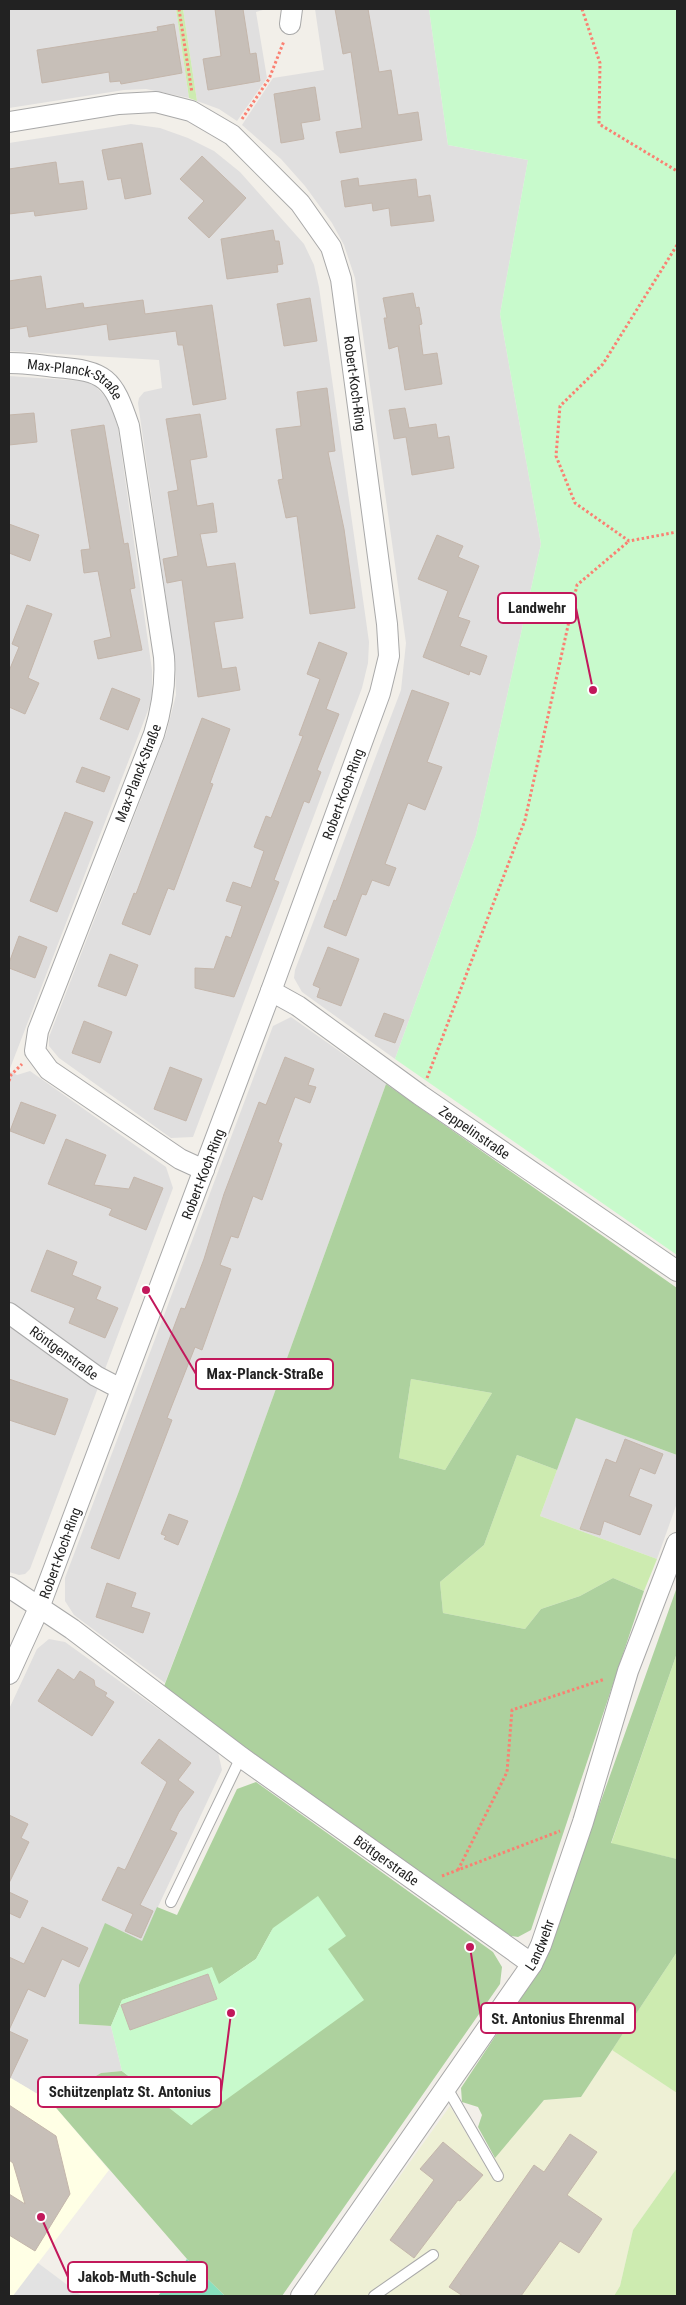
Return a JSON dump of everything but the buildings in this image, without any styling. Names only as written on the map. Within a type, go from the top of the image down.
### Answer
[{"type":"street","name":"Robert-Koch-Ring","points":[[9,122],[119,104],[156,102],[191,111],[232,135],[300,203],[331,247],[341,279],[387,624],[389,656],[380,693],[272,991],[39,1608],[9,1674]]},
{"type":"street","name":"Max-Planck-Straße","points":[[9,363],[85,370],[99,375],[111,386],[122,404],[129,426],[165,666],[166,685],[162,709],[154,734],[38,1031],[35,1051],[49,1070],[180,1160],[204,1170]]},
{"type":"street","name":"Zeppelinstraße","points":[[272,991],[298,1006],[420,1095],[677,1271]]},
{"type":"street","name":"Röntgenstraße","points":[[9,1313],[96,1376],[121,1389]]},
{"type":"street","name":"Landwehr","points":[[301,2296],[532,1964],[541,1945],[583,1822],[628,1671],[677,1544]]},
{"type":"street","name":"Böttgerstraße","points":[[9,1587],[72,1629],[240,1757],[532,1964]]},
{"type":"lane","points":[[171,1902],[240,1757]]},
{"type":"lane","points":[[447,2088],[498,2176]]},
{"type":"lane","points":[[374,2296],[433,2256]]},
{"type":"path","points":[[179,9],[193,97],[191,111]]},
{"type":"path","points":[[582,9],[600,63],[599,124],[677,171]]},
{"type":"path","points":[[232,135],[269,79],[291,16]]},
{"type":"path","points":[[629,541],[575,502],[556,456],[560,406],[603,364],[677,245]]},
{"type":"path","points":[[420,1095],[525,820],[577,585],[629,541],[677,532]]},
{"type":"path","points":[[458,1870],[507,1772],[512,1710],[628,1671]]},
{"type":"path","points":[[418,1885],[583,1822]]},
{"type":"shaded area","points":[[9,9],[176,9],[189,98],[146,89],[124,90],[9,108]]},
{"type":"shaded area","points":[[183,9],[266,9],[256,12],[267,78],[237,121],[219,109],[197,101]]},
{"type":"shaded area","points":[[315,9],[429,9],[448,145],[528,160],[500,314],[541,544],[476,835],[395,1059],[302,992],[294,978],[295,970],[401,690],[406,643],[355,278],[344,245],[332,223],[305,186],[281,159],[242,125],[273,78],[324,70]]},
{"type":"shaded area","points":[[131,124],[160,128],[188,138],[214,151],[240,172],[304,244],[314,265],[319,287],[369,642],[368,663],[362,688],[193,1137],[171,1138],[59,1058],[49,1046],[49,1037],[166,734],[176,695],[175,661],[138,403],[139,398],[144,392],[162,388],[159,360],[9,351],[9,143]]},
{"type":"shaded area","points":[[9,376],[84,381],[95,386],[106,397],[113,412],[118,428],[152,670],[152,698],[9,1071]]},
{"type":"shaded area","points":[[291,1017],[386,1084],[239,1491],[165,1683],[74,1615],[65,1601],[65,1578],[273,1026]]},
{"type":"shaded area","points":[[9,1071],[17,1075],[30,1071],[166,1167],[173,1188],[30,1569],[25,1574],[19,1575],[9,1572]]},
{"type":"shaded area","points":[[576,1418],[677,1455],[677,1503],[657,1559],[540,1516]]},
{"type":"shaded area","points":[[49,1639],[65,1642],[218,1752],[222,1770],[142,1941],[79,2024],[111,2026],[122,2071],[101,2073],[51,2102],[9,2077],[9,1709],[37,1649]]},
{"type":"shaded area","points":[[612,2050],[677,2093],[677,2168],[633,2230],[620,2286],[614,2296],[314,2296],[450,2106],[486,2167],[544,2100],[581,2097]]},
{"type":"shaded area","points":[[9,2077],[51,2102],[109,2170],[13,2296],[9,2296]]},
{"type":"shaded area","points":[[38,2263],[82,2296],[13,2296]]},
{"type":"green space","points":[[176,9],[183,9],[197,101],[189,98]]},
{"type":"green space","points":[[429,9],[677,9],[677,1255],[395,1059],[476,835],[541,544],[500,314],[528,160],[448,145]]},
{"type":"green space","points":[[386,1084],[677,1288],[677,1455],[576,1418],[557,1470],[517,1455],[484,1545],[440,1582],[443,1613],[525,1629],[541,1609],[580,1596],[613,1578],[644,1591],[531,1930],[518,1937],[505,1935],[163,1689],[239,1491]],"holes":[[[411,1379],[492,1393],[445,1470],[399,1458]]]},
{"type":"green space","points":[[411,1379],[492,1393],[445,1470],[399,1458]]},
{"type":"green space","points":[[517,1455],[557,1470],[540,1516],[657,1559],[644,1591],[613,1578],[580,1596],[541,1609],[525,1629],[443,1613],[440,1582],[484,1545]]},
{"type":"green space","points":[[677,1587],[677,1653],[611,1843],[677,1859],[677,1952],[581,2097],[544,2100],[495,2158],[478,2127],[482,2115],[478,2107],[462,2102],[461,2088],[539,1970],[548,1950]]},
{"type":"green space","points":[[677,1653],[677,1859],[611,1844]]},
{"type":"green space","points":[[256,1782],[493,1952],[502,1967],[500,1984],[282,2296],[225,2296],[187,2259],[51,2102],[101,2073],[122,2071],[192,2125],[273,1928],[256,1959],[218,1985],[212,1968],[122,2000],[111,2026],[79,2024],[79,1985],[105,1923],[142,1941],[157,1907],[177,1915],[237,1789]]},
{"type":"green space","points":[[318,1896],[346,1936],[328,1949],[364,2000],[191,2125],[122,2071],[111,2026],[122,2000],[212,1967],[219,1984],[256,1959],[273,1928]]},
{"type":"green space","points":[[677,1952],[677,2093],[612,2050]]},
{"type":"green space","points":[[677,2168],[677,2296],[614,2296],[620,2286],[633,2230]]},
{"type":"green space","points":[[187,2259],[225,2296],[158,2296]]},
{"type":"place","name":"Landwehr","points":[[593,690]]},
{"type":"place","name":"Max-Planck-Straße","points":[[146,1290]]},
{"type":"place","name":"St. Antonius Ehrenmal","points":[[470,1947]]},
{"type":"place","name":"Schützenplatz St. Antonius","points":[[231,2013]]},
{"type":"place","name":"Jakob-Muth-Schule","points":[[41,2217]]}]
